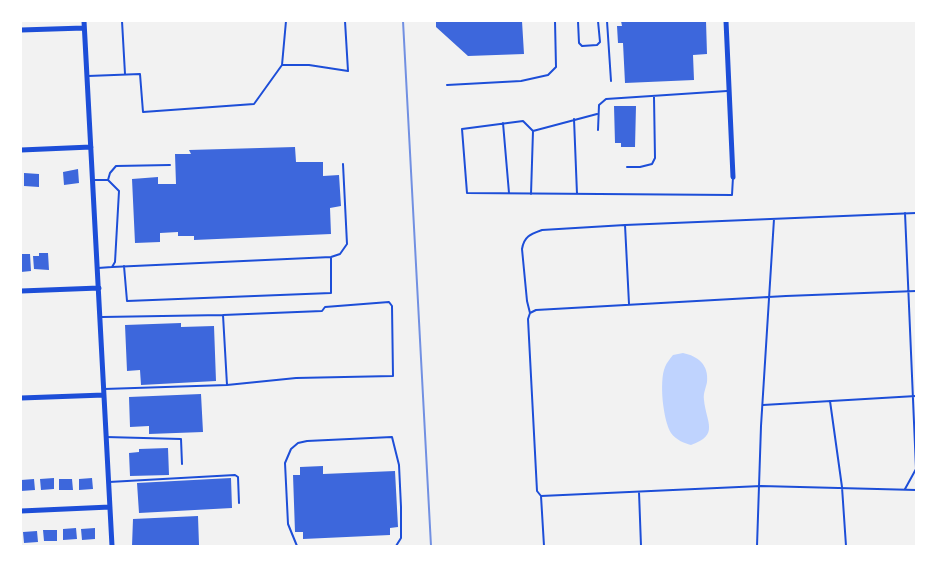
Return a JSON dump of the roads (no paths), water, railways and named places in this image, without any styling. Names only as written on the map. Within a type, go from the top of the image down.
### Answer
[{"type":"street","points":[[726,21],[733,177]]},
{"type":"street","points":[[21,30],[84,24],[112,546]]},
{"type":"street","points":[[21,150],[91,147]]},
{"type":"street","points":[[21,291],[99,288]]},
{"type":"street","points":[[21,398],[104,392]]},
{"type":"street","points":[[21,511],[110,507]]},
{"type":"lane","points":[[122,21],[125,74]]},
{"type":"lane","points":[[87,76],[140,74],[143,112],[254,104],[282,65],[286,21]]},
{"type":"lane","points":[[282,65],[309,65],[348,72],[345,21]]},
{"type":"lane","points":[[447,86],[521,81],[548,75],[556,68],[555,21]]},
{"type":"lane","points":[[578,21],[579,43],[582,46],[597,45],[600,42],[598,21]]},
{"type":"lane","points":[[607,21],[611,81]]},
{"type":"lane","points":[[598,130],[599,105],[606,99],[730,91]]},
{"type":"lane","points":[[627,167],[652,164],[655,158],[654,97]]},
{"type":"lane","points":[[533,131],[597,114]]},
{"type":"lane","points":[[574,119],[577,194]]},
{"type":"lane","points":[[531,194],[533,131],[523,121],[462,129],[467,193],[509,194],[732,195],[733,177]]},
{"type":"lane","points":[[503,123],[509,194]]},
{"type":"lane","points":[[98,268],[331,257],[340,254],[347,244],[343,164]]},
{"type":"lane","points":[[108,180],[110,172],[116,166],[170,165]]},
{"type":"lane","points":[[93,180],[108,180],[119,191],[115,262],[112,267]]},
{"type":"lane","points":[[905,213],[916,469],[905,489]]},
{"type":"lane","points":[[544,546],[541,496],[537,491],[528,319],[530,313],[522,249],[523,241],[530,234],[542,230],[626,225],[916,213]]},
{"type":"lane","points":[[758,546],[762,405],[771,297],[774,218]]},
{"type":"lane","points":[[626,225],[629,305]]},
{"type":"lane","points":[[124,266],[127,301],[332,293],[331,257]]},
{"type":"lane","points":[[530,313],[536,310],[916,291]]},
{"type":"lane","points":[[100,317],[322,311],[325,306],[389,302],[392,306],[393,376],[296,378],[227,385],[104,392]]},
{"type":"lane","points":[[223,315],[227,385]]},
{"type":"lane","points":[[762,405],[914,396]]},
{"type":"lane","points":[[830,401],[842,487],[846,546]]},
{"type":"lane","points":[[106,437],[181,439],[182,464]]},
{"type":"lane","points":[[297,546],[288,524],[285,463],[291,449],[298,443],[307,441],[392,437],[399,465],[401,507],[401,538],[396,546]]},
{"type":"lane","points":[[109,482],[235,475],[238,477],[239,503]]},
{"type":"lane","points":[[541,496],[760,486],[916,490]]},
{"type":"lane","points":[[639,491],[641,546]]},
{"type":"water","points":[[683,353],[698,359],[704,366],[707,376],[704,397],[708,432],[706,437],[691,445],[671,433],[663,400],[662,381],[665,367],[673,355]]},
{"type":"railway","points":[[403,21],[431,546]]}]
